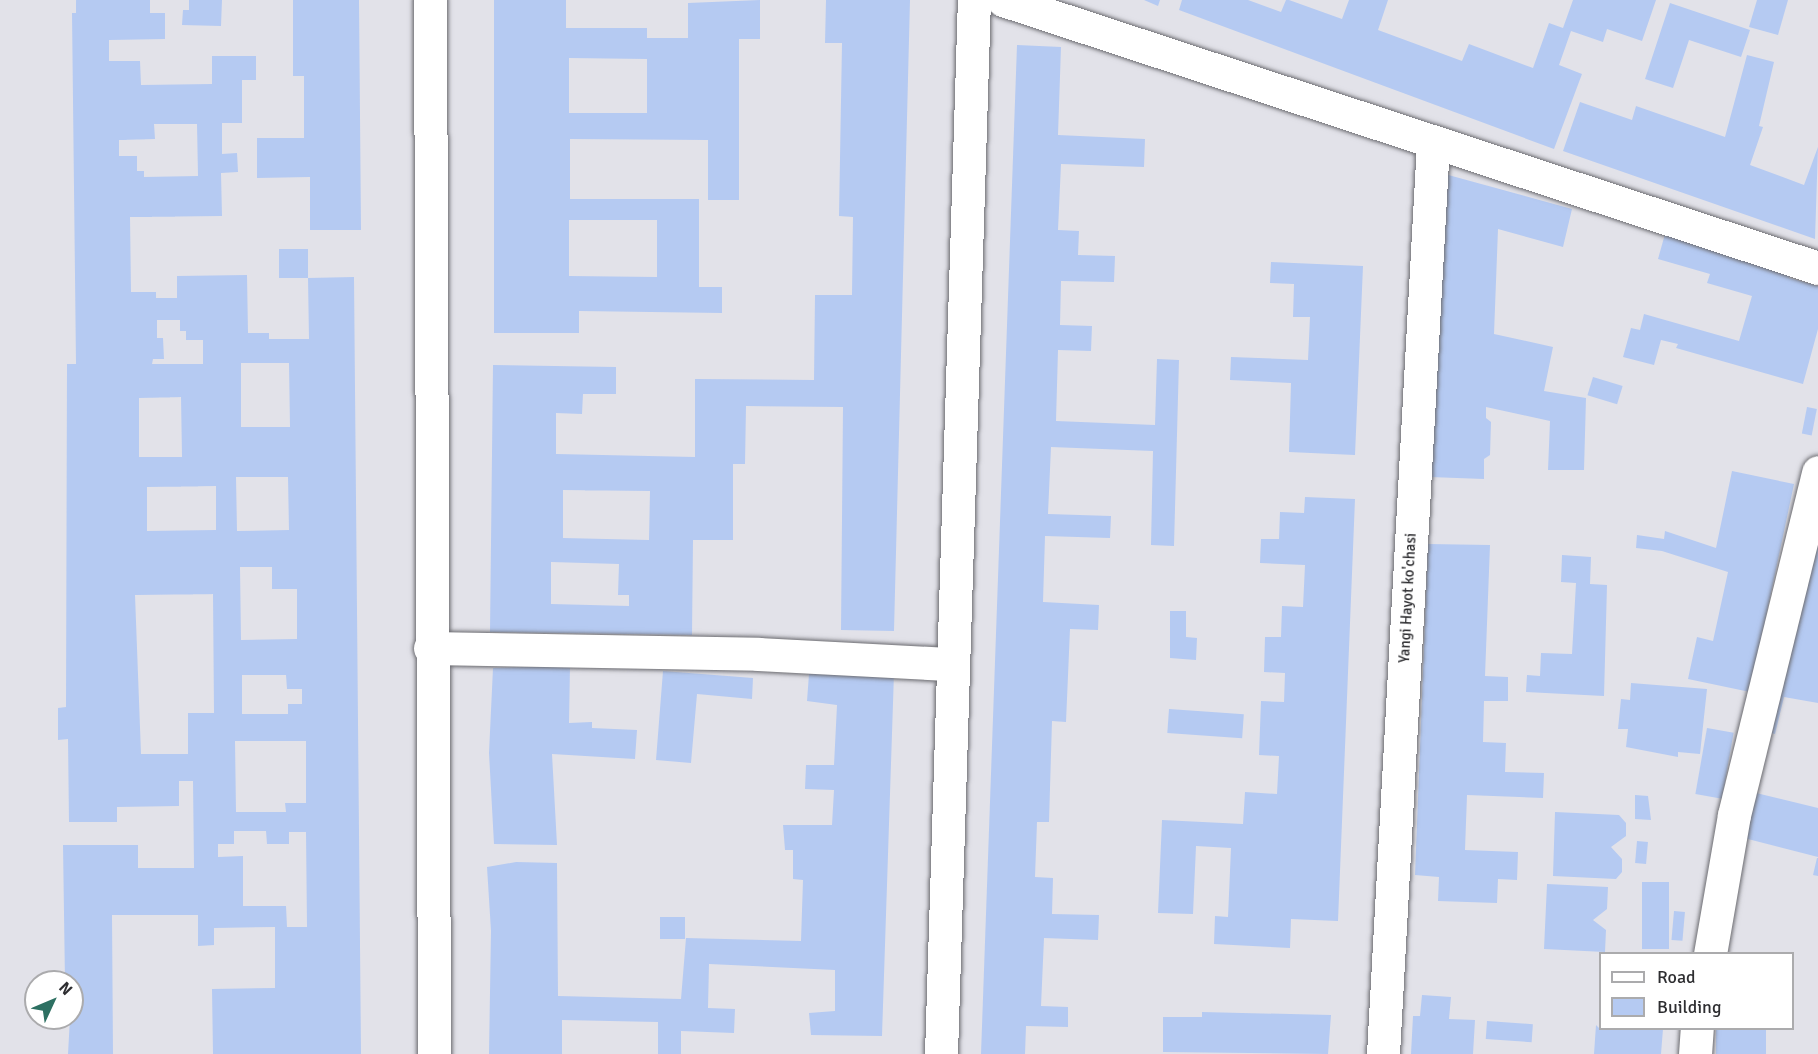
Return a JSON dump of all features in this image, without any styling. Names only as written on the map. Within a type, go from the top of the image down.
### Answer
[{"type":"street","points":[[430,0],[430,648],[434,1054]]},
{"type":"street","points":[[941,1054],[974,0]]},
{"type":"street","points":[[1003,0],[1818,268]]},
{"type":"street","name":"Yangi Hayot ko'chasi","points":[[1383,1054],[1433,143]]},
{"type":"street","points":[[1710,952],[1734,815],[1818,472]]},
{"type":"street","points":[[430,648],[758,654],[952,664]]},
{"type":"street","points":[[1695,1054],[1697,1030]]},
{"type":"building","points":[[76,0],[150,0],[150,13],[165,13],[165,39],[109,40],[109,61],[140,61],[141,85],[212,84],[212,56],[256,56],[256,80],[242,80],[242,123],[222,123],[222,154],[237,153],[238,172],[221,173],[222,216],[130,217],[131,292],[156,292],[156,298],[177,298],[177,276],[247,275],[248,333],[269,333],[269,339],[309,339],[308,278],[354,277],[361,1054],[213,1054],[212,989],[275,988],[275,927],[214,928],[214,945],[198,946],[198,915],[112,915],[113,1054],[68,1054],[69,1030],[84,1030],[84,970],[65,970],[63,845],[138,845],[138,868],[194,868],[193,781],[179,781],[179,806],[117,807],[117,822],[69,822],[68,739],[58,740],[58,708],[66,707],[67,364],[76,364],[72,13],[76,13]],"holes":[[[154,124],[197,124],[198,176],[144,177],[144,171],[137,171],[137,156],[119,156],[119,140],[155,139]],[[157,320],[180,320],[180,331],[186,331],[186,340],[203,340],[203,364],[152,364],[153,359],[164,359],[163,338],[157,338]],[[241,363],[289,363],[290,427],[241,427]],[[181,397],[182,457],[139,457],[139,398]],[[236,477],[288,477],[289,530],[237,531]],[[216,486],[216,530],[147,531],[147,487]],[[240,567],[272,567],[272,589],[297,589],[297,639],[241,640]],[[213,594],[214,713],[188,713],[188,754],[141,754],[135,595]],[[242,675],[286,675],[287,689],[302,689],[302,704],[288,704],[288,714],[242,714]],[[235,741],[306,741],[306,803],[285,803],[286,812],[236,812]],[[234,831],[266,831],[267,844],[289,844],[289,832],[306,832],[307,927],[287,927],[286,906],[243,906],[243,856],[218,857],[218,844],[234,844]]]},
{"type":"building","points":[[189,0],[222,0],[221,26],[182,25],[183,10],[189,10]]},
{"type":"building","points":[[293,0],[359,0],[361,230],[310,230],[310,177],[257,178],[257,138],[304,138],[304,76],[293,76]]},
{"type":"building","points":[[494,0],[566,0],[566,28],[647,28],[647,38],[688,38],[688,3],[760,0],[760,39],[739,39],[739,200],[708,200],[708,140],[570,139],[570,199],[699,199],[699,287],[722,287],[722,313],[579,311],[579,333],[494,333]],"holes":[[[569,58],[647,59],[647,113],[569,113]],[[569,220],[657,220],[657,277],[569,276]]]},
{"type":"building","points":[[826,0],[910,0],[894,631],[841,630],[843,407],[746,406],[745,464],[733,464],[733,540],[693,540],[692,635],[490,632],[493,365],[616,367],[616,394],[583,394],[582,414],[556,413],[556,454],[695,457],[695,379],[814,380],[815,295],[852,295],[853,217],[839,216],[842,43],[825,43]],"holes":[[[563,490],[650,491],[649,540],[563,538]],[[551,562],[619,564],[618,595],[629,595],[629,606],[551,604]]]},
{"type":"building","points":[[1144,0],[1160,0],[1158,6]]},
{"type":"building","points":[[1182,0],[1248,0],[1281,12],[1286,0],[1289,0],[1342,19],[1349,0],[1388,0],[1378,30],[1462,61],[1469,44],[1533,68],[1549,23],[1563,28],[1573,0],[1656,0],[1642,41],[1607,29],[1603,42],[1571,31],[1559,65],[1582,74],[1554,149],[1179,10]]},
{"type":"building","points":[[1757,0],[1788,0],[1778,35],[1749,27]]},
{"type":"building","points":[[1670,3],[1750,30],[1741,57],[1689,40],[1673,88],[1645,79]]},
{"type":"building","points":[[1017,45],[1061,47],[1058,135],[1145,139],[1144,167],[1061,164],[1058,230],[1079,231],[1078,255],[1115,256],[1114,282],[1061,281],[1060,325],[1092,326],[1091,351],[1058,350],[1056,421],[1155,425],[1157,359],[1179,360],[1174,546],[1151,545],[1153,451],[1051,447],[1048,514],[1111,516],[1110,538],[1045,536],[1043,602],[1099,605],[1098,630],[1070,629],[1066,722],[1052,721],[1049,822],[1037,822],[1035,877],[1053,878],[1052,914],[1099,915],[1098,940],[1044,938],[1041,1006],[1068,1007],[1068,1027],[1026,1026],[1025,1054],[981,1054]]},
{"type":"building","points":[[1747,55],[1774,62],[1759,126],[1763,127],[1750,165],[1804,185],[1818,147],[1815,239],[1563,151],[1580,102],[1632,120],[1636,106],[1725,137]]},
{"type":"building","points":[[1441,173],[1572,209],[1563,247],[1498,229],[1494,334],[1553,347],[1544,391],[1586,398],[1584,470],[1548,470],[1550,421],[1486,407],[1486,418],[1491,422],[1490,455],[1484,459],[1484,479],[1430,477]]},
{"type":"building","points":[[1665,234],[1790,273],[1789,278],[1818,286],[1818,329],[1803,384],[1676,348],[1678,344],[1661,340],[1654,365],[1623,357],[1631,328],[1640,330],[1644,314],[1739,341],[1752,296],[1707,283],[1710,274],[1658,259]]},
{"type":"building","points":[[279,249],[308,249],[308,278],[279,278]]},
{"type":"building","points":[[1271,262],[1363,266],[1355,455],[1289,452],[1291,383],[1230,380],[1231,357],[1308,360],[1310,317],[1293,317],[1294,284],[1270,283]]},
{"type":"building","points":[[1593,377],[1623,386],[1617,404],[1587,395]]},
{"type":"building","points":[[1807,407],[1817,409],[1812,435],[1802,434]]},
{"type":"building","points":[[1732,471],[1794,484],[1750,692],[1688,679],[1697,637],[1713,641],[1728,572],[1662,551],[1636,548],[1637,535],[1664,539],[1665,531],[1716,548]]},
{"type":"building","points":[[1305,497],[1355,499],[1338,921],[1291,919],[1290,948],[1214,944],[1215,916],[1228,917],[1231,848],[1196,846],[1193,914],[1158,913],[1162,820],[1243,824],[1245,792],[1277,794],[1279,756],[1259,755],[1261,701],[1284,702],[1285,673],[1264,672],[1265,637],[1281,637],[1282,606],[1303,607],[1305,565],[1260,563],[1261,539],[1279,539],[1280,512],[1304,513]]},
{"type":"building","points":[[1818,538],[1818,703],[1784,697],[1775,734],[1761,731],[1780,696],[1789,662],[1784,661]]},
{"type":"building","points":[[1428,544],[1490,545],[1485,676],[1508,677],[1508,701],[1484,701],[1483,742],[1506,743],[1505,772],[1544,773],[1543,798],[1467,795],[1465,850],[1518,852],[1517,880],[1498,879],[1497,903],[1438,901],[1439,877],[1415,875]]},
{"type":"building","points":[[1562,555],[1591,557],[1590,584],[1607,585],[1604,696],[1526,692],[1527,675],[1540,676],[1541,653],[1572,654],[1576,583],[1561,582]]},
{"type":"building","points":[[1170,611],[1186,611],[1186,637],[1197,638],[1196,660],[1170,658]]},
{"type":"building","points":[[570,666],[569,723],[592,722],[592,728],[637,730],[635,759],[552,754],[557,845],[494,844],[489,753],[493,668]]},
{"type":"building","points":[[663,671],[753,678],[752,699],[697,694],[691,763],[656,760]]},
{"type":"building","points":[[894,673],[882,1036],[811,1035],[809,1013],[835,1011],[835,970],[709,964],[708,1008],[735,1009],[734,1033],[681,1031],[681,1054],[658,1054],[658,1022],[562,1020],[562,1054],[489,1054],[491,931],[487,867],[516,862],[557,863],[558,996],[681,999],[686,938],[801,941],[803,880],[793,879],[793,850],[785,850],[783,825],[832,825],[834,790],[805,789],[806,765],[834,765],[837,705],[807,701],[809,674]]},
{"type":"building","points":[[1631,683],[1707,689],[1700,754],[1678,752],[1678,757],[1626,747],[1628,729],[1618,729],[1621,699],[1630,700]]},
{"type":"building","points":[[1169,709],[1244,714],[1242,738],[1167,733]]},
{"type":"building","points":[[1707,728],[1734,733],[1722,799],[1695,794]]},
{"type":"building","points":[[1756,793],[1818,808],[1818,857],[1744,838]]},
{"type":"building","points":[[1635,795],[1648,796],[1651,820],[1635,819]]},
{"type":"building","points":[[1555,812],[1619,815],[1626,823],[1626,836],[1611,847],[1622,859],[1622,872],[1616,879],[1553,876]]},
{"type":"building","points":[[1637,841],[1648,842],[1646,864],[1635,863]]},
{"type":"building","points":[[1818,858],[1818,876],[1813,875]]},
{"type":"building","points":[[1642,882],[1669,882],[1669,949],[1642,949]]},
{"type":"building","points":[[1547,884],[1608,887],[1607,909],[1593,920],[1606,930],[1605,952],[1544,949]]},
{"type":"building","points":[[1674,911],[1685,912],[1682,941],[1671,940]]},
{"type":"building","points":[[660,917],[685,917],[685,939],[660,939]]},
{"type":"building","points":[[1422,995],[1451,997],[1449,1019],[1475,1020],[1473,1054],[1411,1054],[1413,1016],[1420,1016]]},
{"type":"building","points":[[1202,1012],[1331,1015],[1328,1054],[1163,1052],[1163,1017],[1202,1017]]},
{"type":"building","points":[[1487,1021],[1533,1024],[1532,1042],[1486,1039]]},
{"type":"building","points":[[1596,1025],[1599,1030],[1663,1030],[1661,1054],[1594,1054]]},
{"type":"building","points":[[1716,1030],[1766,1030],[1766,1054],[1716,1054]]}]
